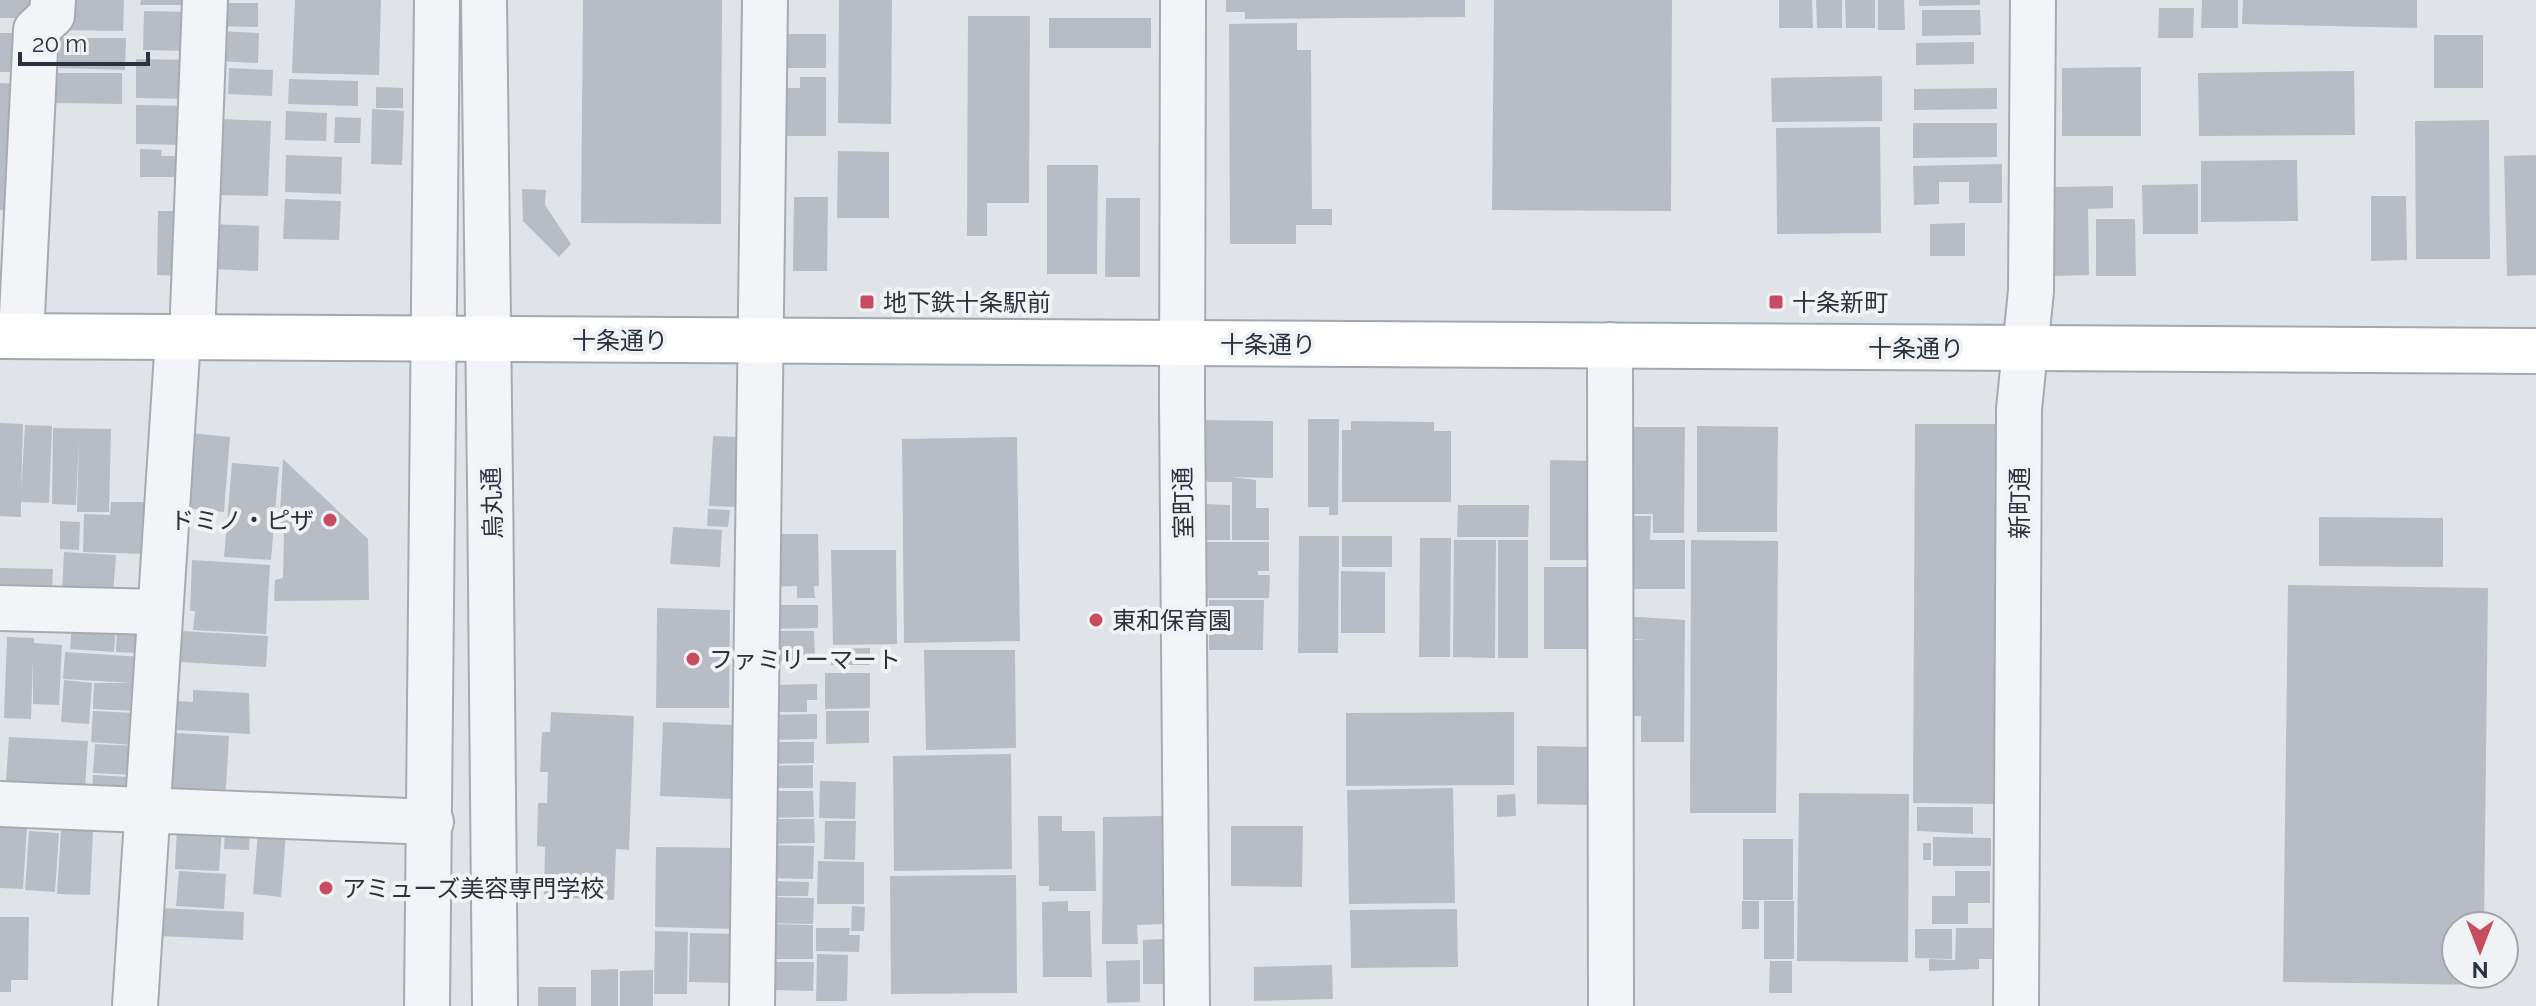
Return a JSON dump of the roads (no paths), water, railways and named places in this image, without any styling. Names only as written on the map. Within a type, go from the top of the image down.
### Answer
[{"type":"main road","name":"十条通り","points":[[10,336],[2536,351]]},
{"type":"street","points":[[10,336],[36,30],[52,15],[53,0]]},
{"type":"street","points":[[135,1006],[160,612],[185,338],[205,0]]},
{"type":"street","points":[[427,1006],[437,0]]},
{"type":"street","name":"烏丸通","points":[[484,0],[487,339],[494,594],[495,1006]]},
{"type":"street","points":[[752,1006],[765,0]]},
{"type":"street","name":"室町通","points":[[1183,0],[1187,1006]]},
{"type":"street","name":"新町通","points":[[2016,1006],[2019,409],[2031,291],[2033,0]]},
{"type":"street","points":[[1610,345],[1611,1006]]},
{"type":"street","points":[[0,608],[160,612]]},
{"type":"street","points":[[0,804],[431,822]]},
{"type":"place","name":"地下鉄十条駅前","points":[[867,302]]},
{"type":"place","name":"十条新町","points":[[1776,302]]},
{"type":"place","name":"ドミノ・ピザ","points":[[330,520]]},
{"type":"place","name":"東和保育園","points":[[1096,620]]},
{"type":"place","name":"ファミリーマート","points":[[693,659]]},
{"type":"place","name":"アミューズ美容専門学校","points":[[326,888]]}]
